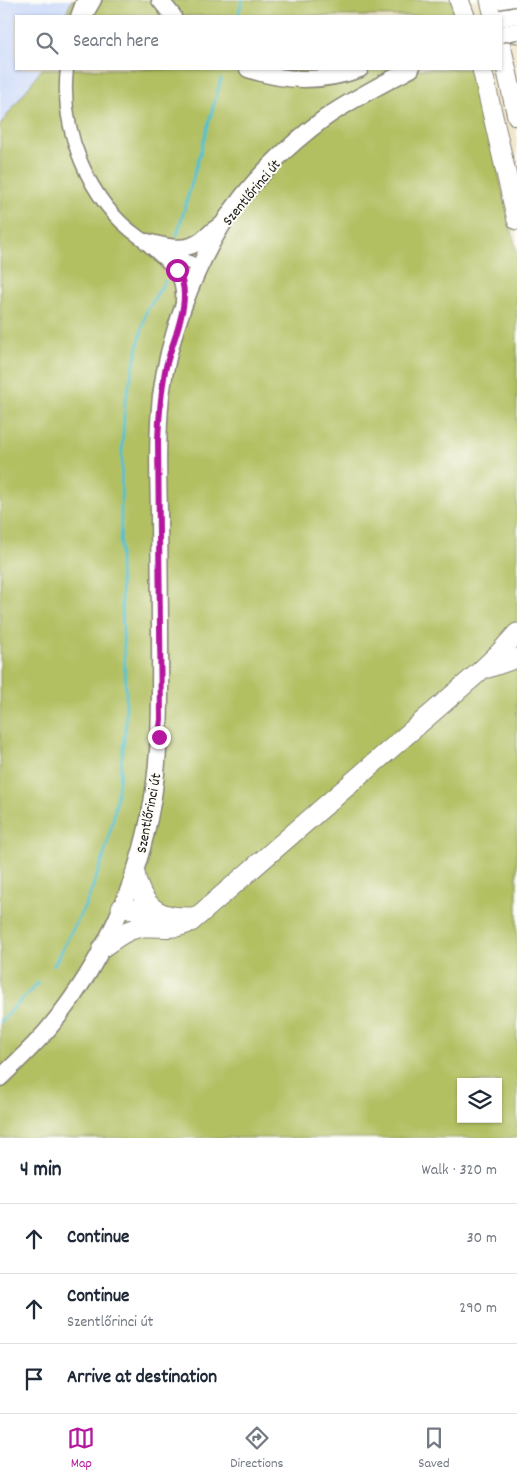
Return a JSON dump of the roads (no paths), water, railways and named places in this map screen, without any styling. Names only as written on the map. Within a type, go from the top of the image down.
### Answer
[{"type":"highway","points":[[459,0],[465,15]]},
{"type":"highway","points":[[490,0],[494,15]]},
{"type":"highway","points":[[509,0],[517,32]]},
{"type":"highway","points":[[502,49],[517,116]]},
{"type":"highway","points":[[482,70],[517,220]]},
{"type":"highway","points":[[102,948],[130,930],[145,927],[178,927],[185,925],[196,917],[478,673],[517,633]]},
{"type":"highway","points":[[478,673],[507,660],[517,658]]},
{"type":"highway","points":[[135,873],[140,891],[152,907],[169,915],[196,917]]},
{"type":"highway","points":[[121,908],[132,909],[162,920],[179,921],[196,917]]},
{"type":"highway","points":[[121,908],[133,920],[145,927]]},
{"type":"main road","points":[[160,0],[172,15]]},
{"type":"main road","points":[[172,0],[181,15]]},
{"type":"main road","points":[[467,0],[470,15]]},
{"type":"main road","points":[[502,18],[517,15]]},
{"type":"main road","points":[[502,34],[517,32]]},
{"type":"main road","points":[[252,70],[277,77],[303,79],[337,76],[357,70]]},
{"type":"main road","name":"Szentlőrinci út","points":[[0,1078],[49,1027],[75,992],[102,948],[135,873],[153,797],[161,719],[158,477],[160,415],[166,370],[184,306],[200,267],[224,223],[264,173],[305,133],[347,103],[409,70]]},
{"type":"main road","points":[[147,242],[172,248],[187,247],[201,241],[224,223]]},
{"type":"main road","points":[[147,242],[172,264],[181,275],[184,286],[184,306]]},
{"type":"street","points":[[77,15],[83,0]]},
{"type":"street","points":[[87,15],[95,0]]},
{"type":"street","points":[[67,70],[68,116],[72,136],[81,161],[96,191],[129,230],[147,242],[200,267]]},
{"type":"waterway","points":[[238,15],[242,0]]},
{"type":"waterway","points":[[177,235],[221,79]]},
{"type":"waterway","points":[[54,965],[87,902],[103,859],[113,820],[126,722],[120,566],[122,448],[125,402],[146,312],[165,281]]},
{"type":"waterway","points":[[0,1022],[38,983]]}]
